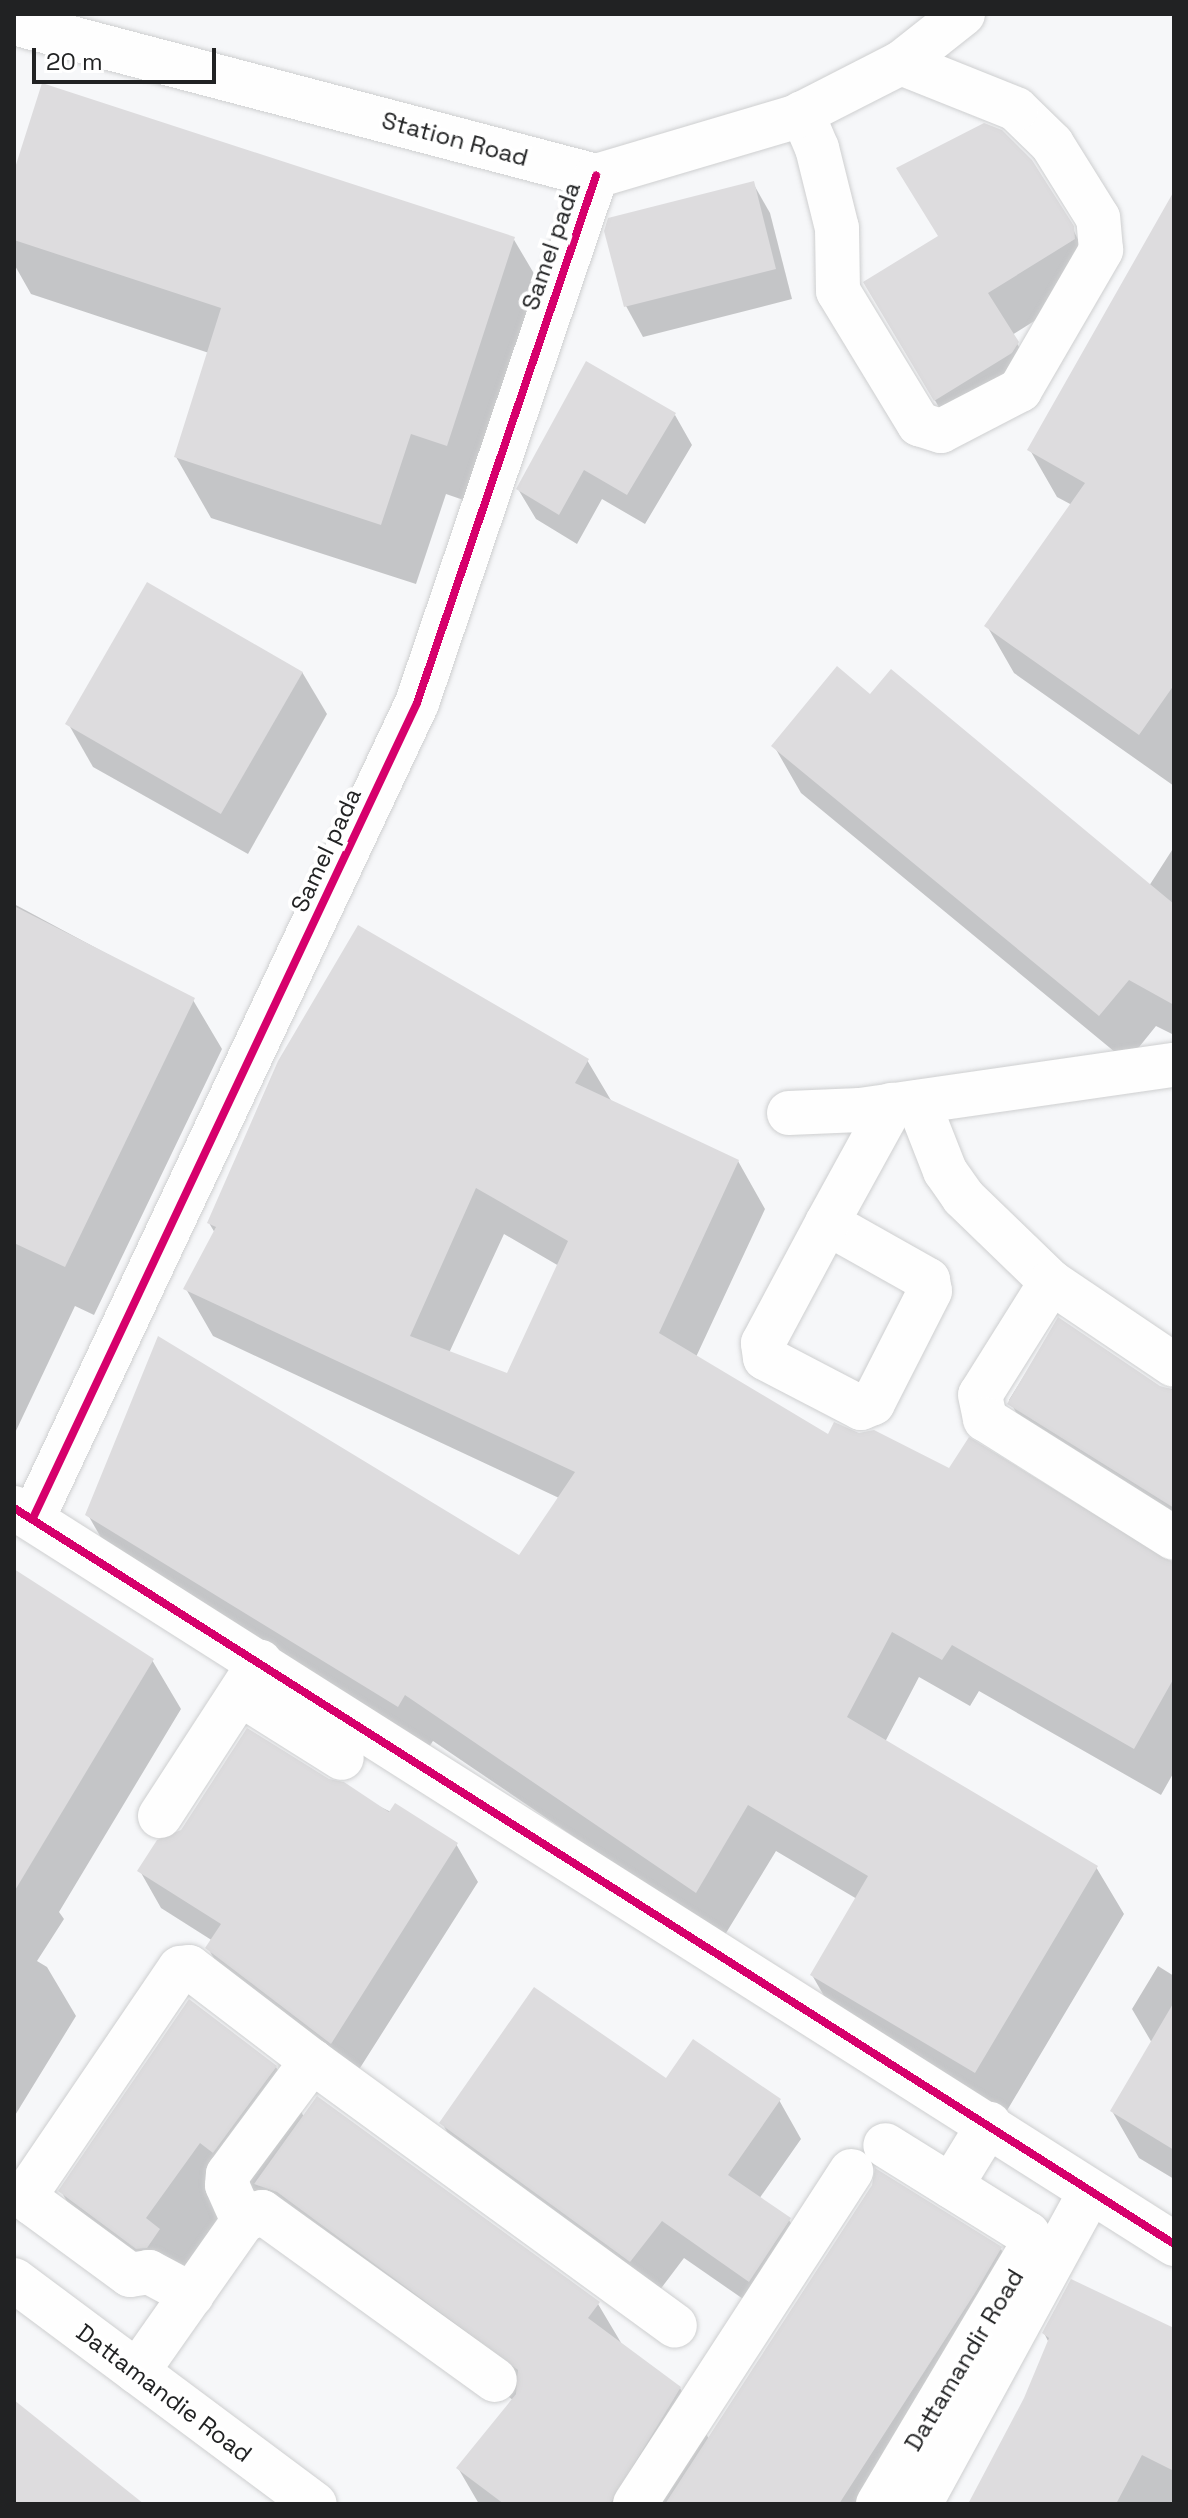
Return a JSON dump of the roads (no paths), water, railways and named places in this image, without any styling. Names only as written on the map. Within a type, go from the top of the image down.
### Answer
[{"type":"street","points":[[596,176],[802,113],[901,63],[963,14]]},
{"type":"street","name":"Station Road","points":[[14,23],[596,176]]},
{"type":"street","points":[[802,113],[835,215],[838,291],[919,424],[941,431],[1020,390],[1101,250],[1098,218],[1052,144],[1016,109],[901,63]]},
{"type":"street","name":"Samel pada","points":[[24,1513],[417,703],[596,176]]},
{"type":"street","points":[[789,1113],[905,1103],[1174,1065]]},
{"type":"street","points":[[827,1223],[905,1103]]},
{"type":"street","points":[[905,1103],[963,1197],[1051,1282],[1174,1365]]},
{"type":"street","points":[[1051,1282],[980,1395],[985,1419],[1174,1538]]},
{"type":"street","points":[[24,1513],[250,1678],[342,1758]]},
{"type":"street","points":[[160,1816],[250,1678]]},
{"type":"street","points":[[250,1678],[989,2124],[1174,2244]]},
{"type":"street","points":[[192,2295],[149,2272],[130,2275],[32,2203],[29,2190],[180,1968],[189,1967],[312,2061],[675,2326]]},
{"type":"street","points":[[243,2221],[227,2185],[228,2174],[312,2061]]},
{"type":"street","points":[[951,2186],[989,2124]]},
{"type":"street","name":"Dattamandir Road","points":[[878,2504],[1029,2251],[1028,2234],[885,2145]]},
{"type":"street","points":[[635,2504],[851,2171]]},
{"type":"street","points":[[920,2504],[1090,2192]]},
{"type":"street","points":[[137,2372],[243,2221],[262,2212],[271,2214],[495,2380]]},
{"type":"street","name":"Dattamandie Road","points":[[14,2280],[302,2501]]}]
